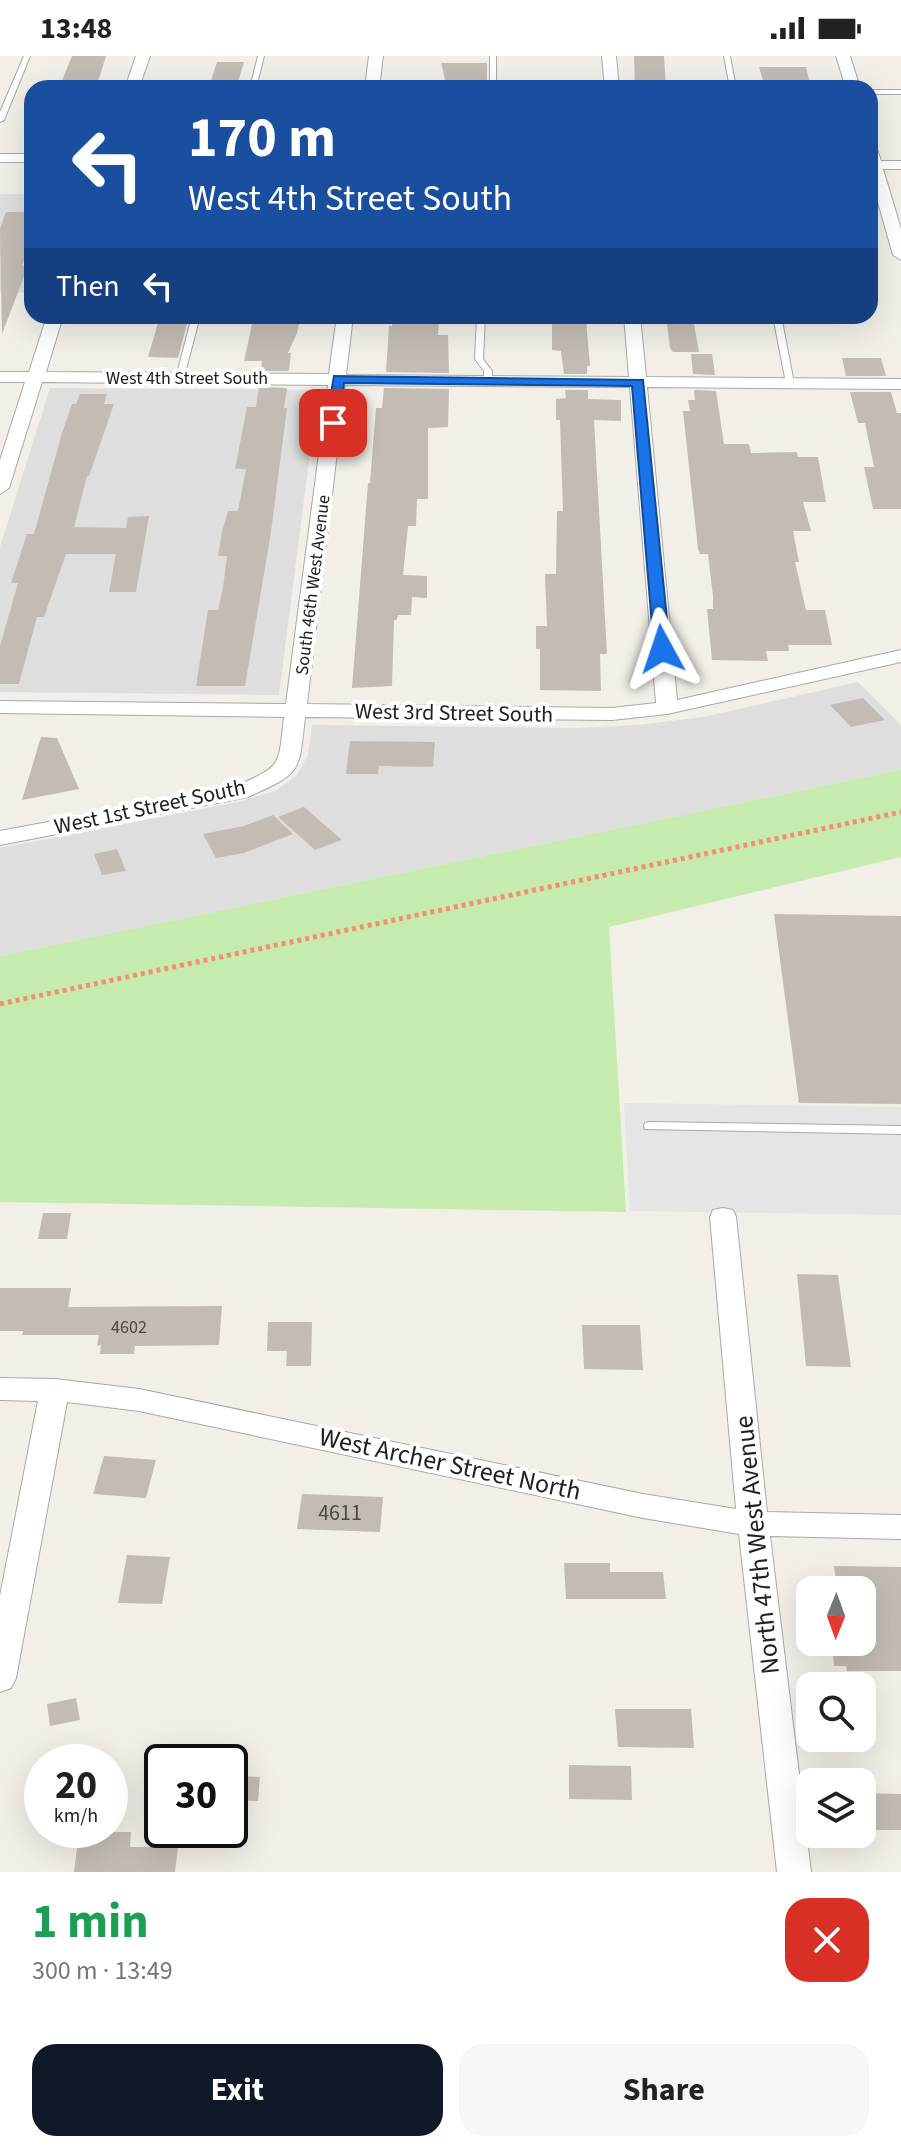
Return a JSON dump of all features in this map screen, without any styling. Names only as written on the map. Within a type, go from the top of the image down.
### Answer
[{"type":"street","points":[[135,80],[143,56]]},
{"type":"street","points":[[373,80],[376,56]]},
{"type":"street","points":[[609,56],[611,80]]},
{"type":"street","points":[[843,56],[850,80]]},
{"type":"street","points":[[0,158],[24,158]]},
{"type":"street","points":[[878,165],[901,165]]},
{"type":"street","points":[[878,184],[901,255]]},
{"type":"street","points":[[0,488],[52,324]]},
{"type":"street","name":"South 46th West Avenue","points":[[298,711],[344,324]]},
{"type":"street","points":[[633,324],[667,708]]},
{"type":"street","name":"West 4th Street South","points":[[0,377],[901,384]]},
{"type":"street","name":"West 3rd Street South","points":[[0,707],[612,714],[667,708],[901,656]]},
{"type":"street","name":"West 1st Street South","points":[[0,838],[240,792],[258,785],[274,777],[289,763],[298,711]]},
{"type":"street","name":"North 47th West Avenue","points":[[723,1217],[753,1524],[794,1872]]},
{"type":"street","name":"West Archer Street North","points":[[0,1389],[55,1390],[154,1402],[643,1506],[753,1524],[901,1527]]},
{"type":"street","points":[[0,1678],[55,1390]]},
{"type":"lane","points":[[0,120],[27,56]]},
{"type":"lane","points":[[255,80],[261,56]]},
{"type":"lane","points":[[493,56],[493,80]]},
{"type":"lane","points":[[727,56],[732,80]]},
{"type":"lane","points":[[878,92],[901,92]]},
{"type":"lane","points":[[180,377],[194,324]]},
{"type":"lane","points":[[481,324],[479,359],[488,371],[488,381]]},
{"type":"lane","points":[[779,324],[790,383]]},
{"type":"lane","points":[[650,1126],[901,1130]]},
{"type":"path","points":[[0,1004],[901,812]]},
{"type":"shaded area","points":[[0,194],[24,194],[24,293],[0,292]]},
{"type":"shaded area","points":[[50,388],[318,390],[279,695],[0,692],[0,547]]},
{"type":"shaded area","points":[[858,682],[901,725],[901,770],[0,956],[0,848],[238,802],[275,791],[296,776],[308,755],[312,725],[577,728],[638,725],[703,717]]},
{"type":"shaded area","points":[[624,1103],[901,1107],[901,1215],[630,1211]]},
{"type":"green space","points":[[901,770],[901,857],[609,927],[626,1212],[0,1202],[0,956]]},
{"type":"building","points":[[72,56],[106,56],[98,80],[62,80]]},
{"type":"building","points":[[634,56],[664,56],[666,80],[635,80]]},
{"type":"building","points":[[217,62],[244,62],[239,80],[211,80]]},
{"type":"building","points":[[441,63],[487,63],[487,80],[445,80]]},
{"type":"building","points":[[759,67],[806,67],[809,80],[763,80]]},
{"type":"building","points":[[6,212],[24,212],[24,276],[2,334],[0,229]]},
{"type":"building","points":[[158,324],[187,324],[178,358],[148,357]]},
{"type":"building","points":[[252,324],[299,324],[288,353],[291,353],[289,371],[261,371],[262,361],[244,361]]},
{"type":"building","points":[[439,324],[438,335],[448,335],[449,373],[386,372],[389,326]]},
{"type":"building","points":[[552,324],[586,324],[590,366],[587,366],[587,374],[564,374],[561,351],[552,350]]},
{"type":"building","points":[[667,324],[694,324],[699,352],[673,352]]},
{"type":"building","points":[[691,354],[712,354],[715,375],[693,374]]},
{"type":"building","points":[[842,358],[881,358],[886,376],[846,376]]},
{"type":"building","points":[[259,387],[287,388],[284,408],[287,408],[271,532],[245,686],[196,686],[208,610],[218,610],[223,588],[227,556],[218,556],[222,532],[228,511],[238,511],[246,469],[235,469],[247,407],[256,407]]},
{"type":"building","points":[[384,388],[449,389],[448,427],[428,428],[428,499],[417,499],[416,526],[408,526],[403,575],[427,576],[427,598],[412,597],[411,615],[398,615],[394,620],[392,686],[352,688],[376,408],[382,408]]},
{"type":"building","points":[[565,390],[588,390],[588,399],[621,400],[621,421],[594,420],[607,654],[600,654],[601,691],[540,690],[540,649],[536,649],[536,626],[547,626],[545,574],[556,574],[557,511],[563,511],[560,420],[556,420],[556,399],[566,398]]},
{"type":"building","points":[[694,390],[716,391],[724,444],[749,444],[751,453],[797,452],[798,457],[818,457],[826,502],[803,502],[811,531],[793,531],[799,562],[795,562],[806,610],[825,610],[832,645],[788,645],[789,651],[766,651],[768,661],[712,660],[707,609],[713,609],[713,596],[708,554],[700,554],[698,549],[683,411],[690,411],[688,400],[695,400]]},
{"type":"building","points":[[850,392],[891,392],[897,413],[901,413],[901,509],[873,509],[864,467],[874,467],[865,423],[858,423]]},
{"type":"building","points":[[80,394],[107,394],[104,404],[114,404],[87,476],[74,527],[126,528],[128,517],[149,516],[136,592],[109,592],[116,554],[66,554],[44,617],[37,617],[19,684],[0,684],[0,646],[18,583],[11,583],[27,534],[34,534],[62,433],[72,404],[76,404]]},
{"type":"building","points":[[863,698],[885,720],[851,727],[830,705]]},
{"type":"building","points":[[41,737],[57,738],[79,789],[22,800]]},
{"type":"building","points":[[350,741],[435,742],[433,767],[379,766],[378,774],[346,774]]},
{"type":"building","points":[[304,807],[342,840],[315,850],[278,817]]},
{"type":"building","points":[[273,815],[293,834],[244,853],[216,858],[203,834],[244,826]]},
{"type":"building","points":[[117,849],[126,871],[102,875],[94,854]]},
{"type":"building","points":[[774,914],[901,916],[901,1104],[799,1103]]},
{"type":"building","points":[[43,1213],[71,1213],[67,1239],[38,1239]]},
{"type":"building","points":[[797,1274],[838,1275],[851,1367],[806,1366]]},
{"type":"building","points":[[0,1288],[71,1288],[68,1307],[222,1306],[219,1345],[135,1346],[134,1354],[100,1354],[101,1345],[97,1346],[99,1335],[22,1335],[23,1331],[0,1331]]},
{"type":"building","points":[[268,1322],[312,1322],[311,1366],[286,1366],[287,1351],[267,1351]]},
{"type":"building","points":[[582,1325],[640,1325],[643,1370],[584,1369]]},
{"type":"building","points":[[104,1456],[156,1460],[146,1498],[93,1494]]},
{"type":"building","points":[[302,1494],[383,1497],[380,1532],[297,1529]]},
{"type":"building","points":[[127,1555],[170,1557],[162,1604],[118,1603]]},
{"type":"building","points":[[564,1563],[610,1563],[610,1572],[663,1572],[666,1599],[566,1599]]},
{"type":"building","points":[[834,1566],[901,1567],[901,1671],[847,1671],[846,1666],[834,1666],[833,1656],[876,1656],[876,1576],[835,1576]]},
{"type":"building","points":[[76,1698],[80,1720],[50,1726],[47,1704]]},
{"type":"building","points":[[615,1709],[691,1709],[694,1748],[618,1747]]},
{"type":"building","points":[[569,1765],[631,1766],[632,1800],[569,1799]]},
{"type":"building","points":[[248,1777],[260,1777],[258,1801],[248,1801]]},
{"type":"building","points":[[876,1793],[901,1794],[901,1830],[876,1830]]},
{"type":"building","points":[[128,1832],[131,1832],[130,1847],[178,1848],[175,1872],[74,1872],[77,1848],[128,1848]]},
{"type":"route","points":[[333,423],[338,379],[638,383],[662,649]]}]
